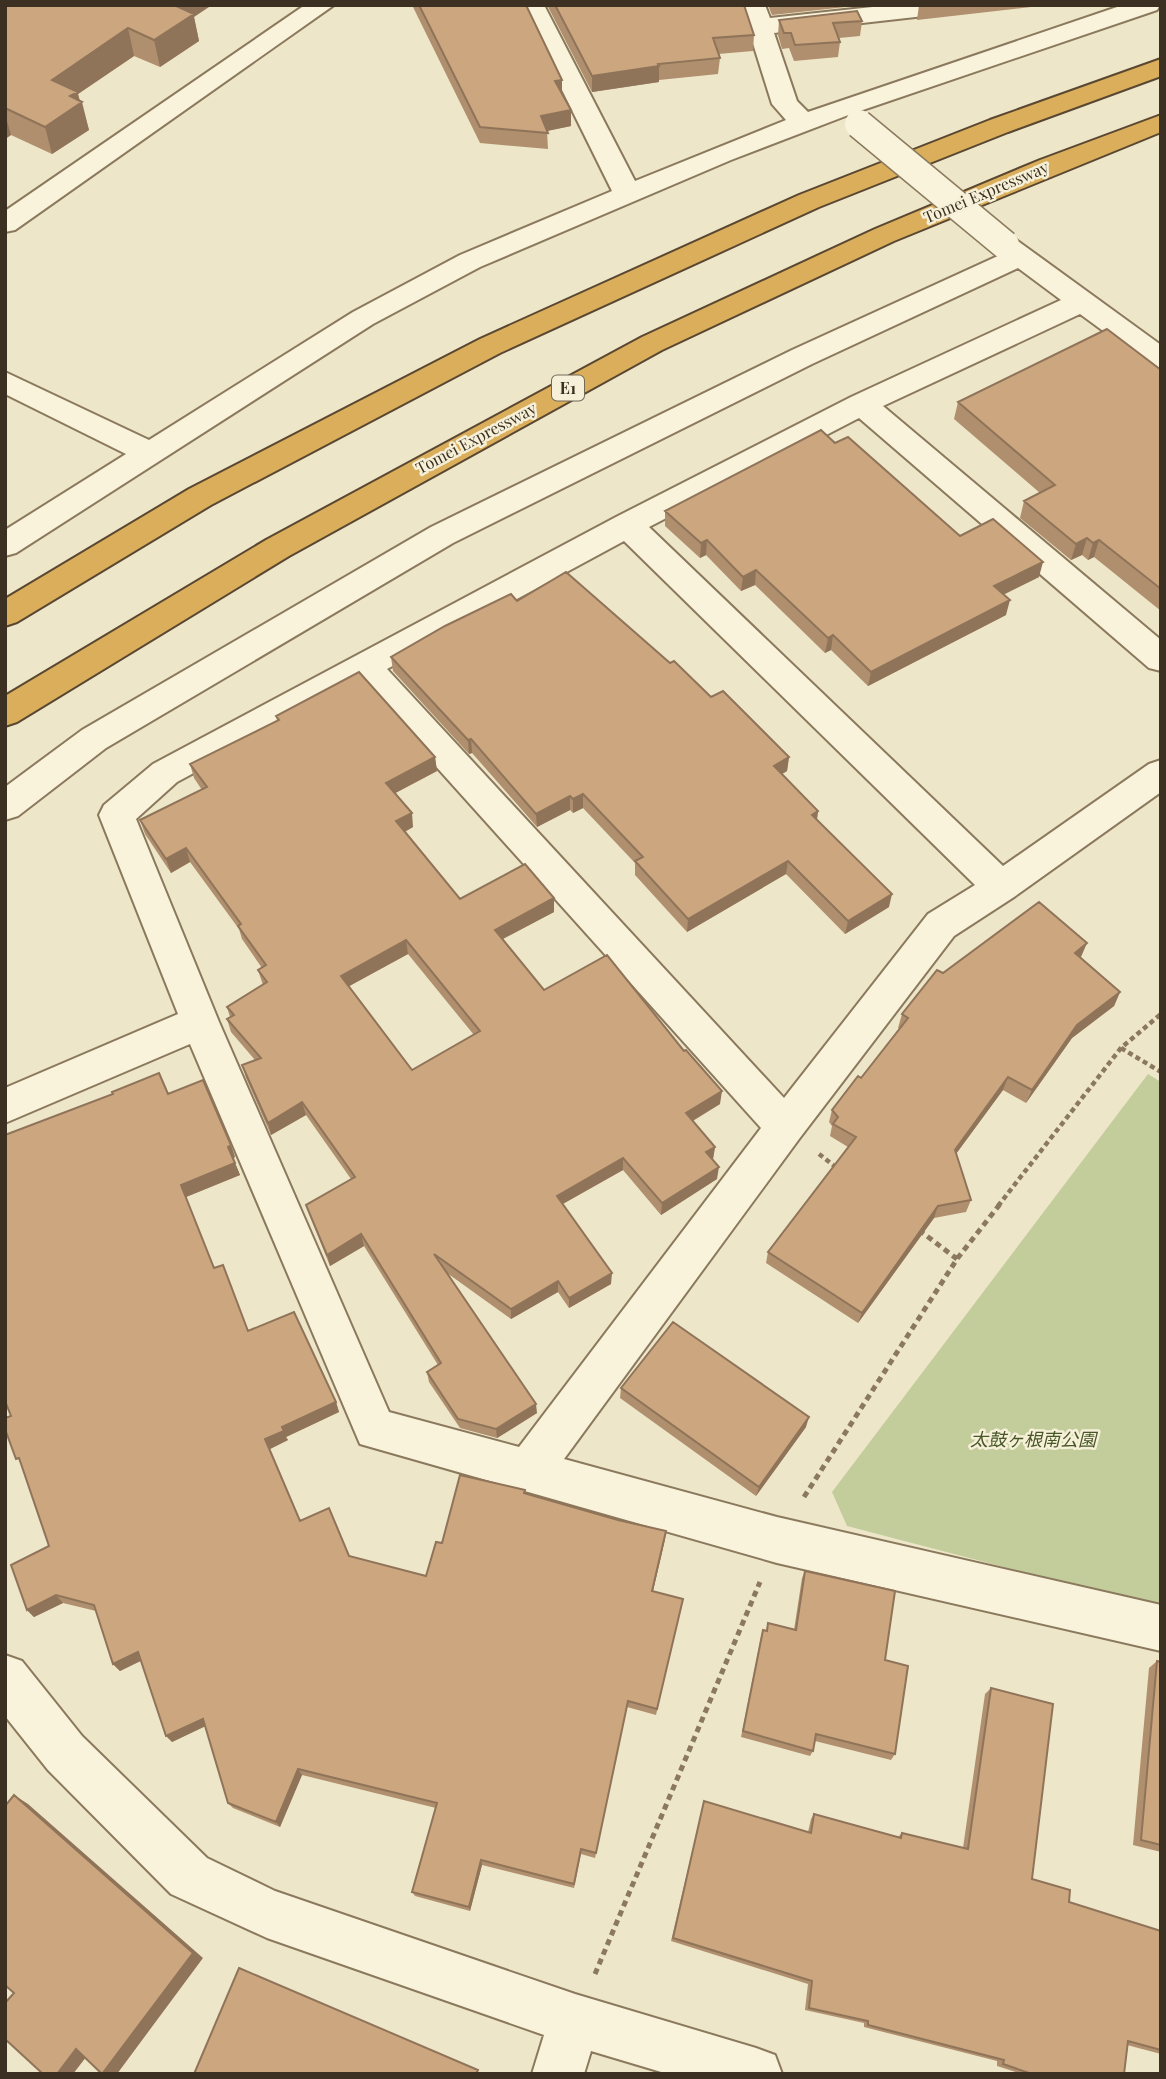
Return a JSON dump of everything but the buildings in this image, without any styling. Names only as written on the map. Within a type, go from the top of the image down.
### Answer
[{"type":"highway","points":[[5,614],[200,497],[489,346],[809,201],[999,126],[1161,67]]},
{"type":"highway","name":"Tomei Expressway","points":[[5,713],[88,659],[337,513],[708,316],[900,228],[1033,171],[1161,123]]},
{"type":"street","points":[[11,213],[322,5]]},
{"type":"street","points":[[532,5],[628,195]]},
{"type":"street","points":[[805,124],[785,104],[757,16],[933,8],[931,5]]},
{"type":"street","points":[[5,545],[363,318],[470,261],[723,154],[805,124],[850,116],[1147,5]]},
{"type":"street","points":[[850,116],[1012,251],[1161,359]]},
{"type":"street","points":[[5,806],[94,739],[442,535],[1012,251]]},
{"type":"street","points":[[1083,300],[862,404],[627,525],[165,773],[117,815],[200,1022],[374,1429],[778,1540],[1161,1628]]},
{"type":"street","points":[[5,382],[150,453]]},
{"type":"street","points":[[862,404],[1161,659]]},
{"type":"street","points":[[627,525],[1001,887]]},
{"type":"street","points":[[365,666],[785,1128]]},
{"type":"street","points":[[528,1472],[785,1128],[941,925],[1001,887],[1161,774]]},
{"type":"street","points":[[5,1106],[200,1022]]},
{"type":"street","points":[[5,1678],[65,1752],[189,1876],[267,1913],[575,2020],[756,2074]]},
{"type":"street","points":[[558,2074],[575,2020]]},
{"type":"path","points":[[575,2020],[778,1540],[957,1259],[1121,1048],[1161,1014]]},
{"type":"path","points":[[1121,1048],[1161,1072]]},
{"type":"path","points":[[785,1128],[842,1172]]},
{"type":"path","points":[[916,1228],[957,1259]]},
{"type":"green space","name":"太鼓ヶ根南公園","points":[[1148,1074],[1161,1082],[1161,1608],[847,1526],[832,1492]]}]
